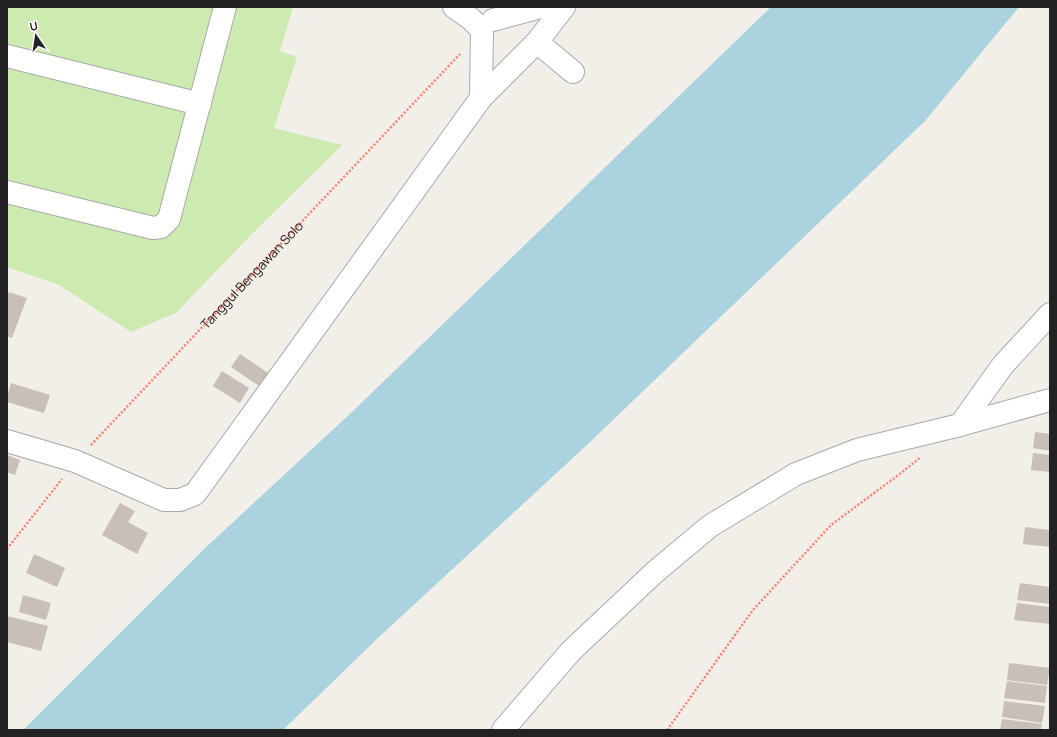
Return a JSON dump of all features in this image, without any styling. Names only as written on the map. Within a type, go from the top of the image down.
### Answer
[{"type":"street","points":[[7,192],[153,228],[161,227],[169,219],[225,7]]},
{"type":"street","points":[[454,7],[471,19],[492,19],[541,7]]},
{"type":"street","points":[[7,441],[76,461],[164,500],[180,500],[195,494],[481,98],[537,42],[564,7]]},
{"type":"street","points":[[481,98],[492,19]]},
{"type":"street","points":[[537,42],[573,72]]},
{"type":"street","points":[[7,56],[200,104]]},
{"type":"street","points":[[960,425],[1003,365],[1050,314]]},
{"type":"street","points":[[503,730],[571,651],[655,572],[710,526],[796,474],[857,450],[960,425],[1050,400]]},
{"type":"path","name":"Tanggul Bengawan Solo","points":[[7,549],[76,461],[460,53]]},
{"type":"path","points":[[667,730],[753,610],[831,525],[901,473],[919,459],[924,453]]},
{"type":"green space","points":[[7,7],[293,7],[280,51],[297,57],[274,128],[342,145],[247,239],[176,313],[131,332],[59,285],[7,267]]},
{"type":"water","points":[[771,7],[1019,7],[925,121],[589,443],[379,637],[283,730],[23,730],[203,550],[352,412]]},
{"type":"building","points":[[9,292],[27,298],[12,338],[7,336],[7,297]]},
{"type":"building","points":[[240,354],[268,373],[259,386],[231,367]]},
{"type":"building","points":[[222,371],[249,388],[240,403],[213,386]]},
{"type":"building","points":[[11,383],[50,395],[44,413],[7,402]]},
{"type":"building","points":[[1035,432],[1050,434],[1050,451],[1033,448]]},
{"type":"building","points":[[1033,453],[1050,455],[1050,472],[1031,470]]},
{"type":"building","points":[[7,455],[20,460],[15,475],[7,472]]},
{"type":"building","points":[[120,503],[135,511],[128,522],[148,533],[137,554],[102,535]]},
{"type":"building","points":[[1025,527],[1050,530],[1050,547],[1023,544]]},
{"type":"building","points":[[34,554],[65,568],[57,587],[26,573]]},
{"type":"building","points":[[1020,583],[1050,587],[1050,604],[1017,600]]},
{"type":"building","points":[[23,595],[51,603],[46,620],[19,612]]},
{"type":"building","points":[[1017,603],[1050,607],[1050,624],[1014,620]]},
{"type":"building","points":[[7,616],[48,626],[41,651],[7,642]]},
{"type":"building","points":[[1009,663],[1050,668],[1047,685],[1007,680]]},
{"type":"building","points":[[1007,681],[1047,686],[1045,703],[1004,698]]},
{"type":"building","points":[[1004,701],[1045,706],[1042,723],[1002,717]]},
{"type":"building","points":[[1002,719],[1042,724],[1041,730],[1000,730]]}]
